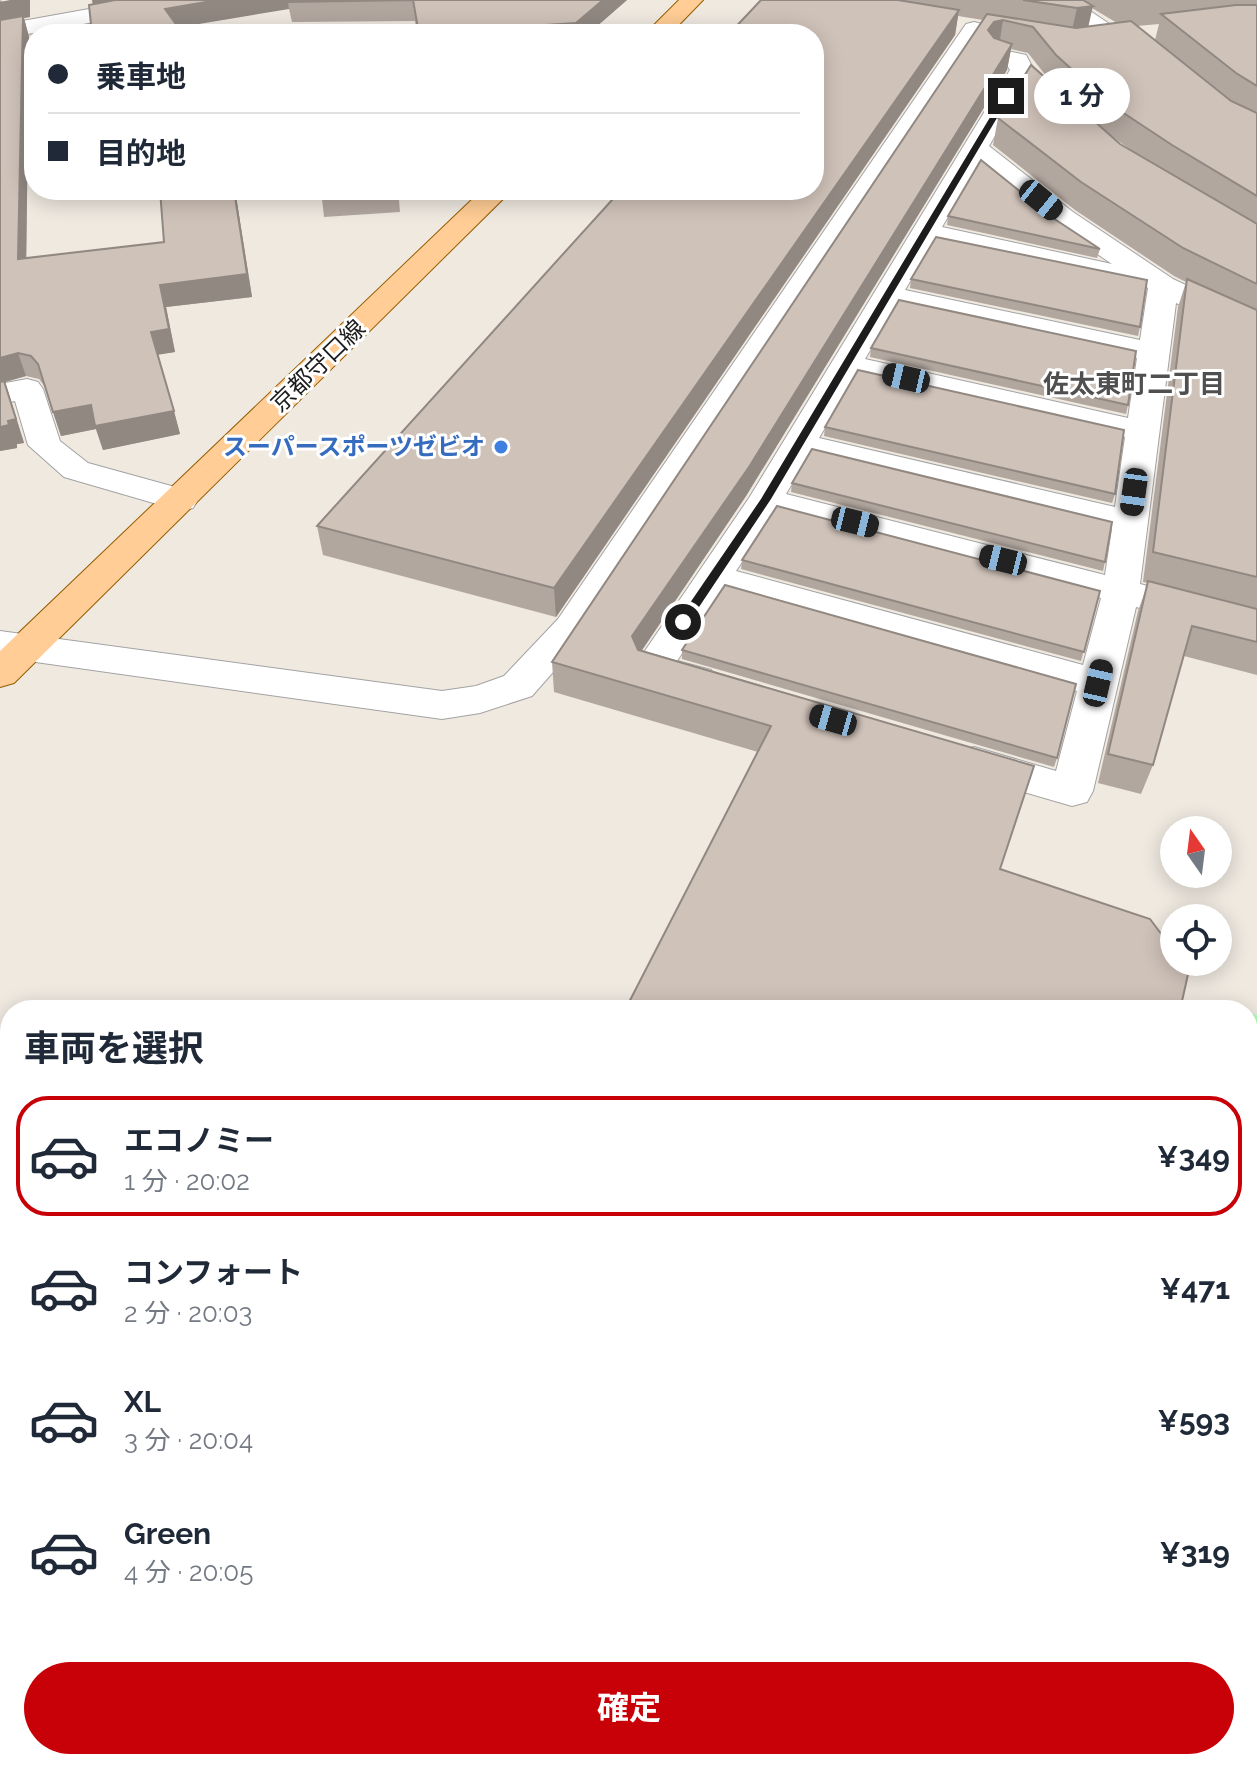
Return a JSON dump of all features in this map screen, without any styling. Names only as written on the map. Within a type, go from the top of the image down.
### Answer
[{"type":"main road","points":[[667,24],[692,0]]},
{"type":"main road","name":"京都守口線","points":[[0,674],[14,645],[181,500],[488,200]]},
{"type":"street","points":[[38,0],[41,24]]},
{"type":"street","points":[[46,24],[177,0]]},
{"type":"street","points":[[1058,0],[1118,38]]},
{"type":"street","points":[[0,32],[24,28]]},
{"type":"street","points":[[14,645],[442,705],[480,699],[518,686],[571,628],[970,33],[1017,60],[1022,70],[1044,91]]},
{"type":"street","points":[[1087,42],[1131,36],[1143,46]]},
{"type":"street","points":[[728,689],[653,667],[766,499],[1022,70]]},
{"type":"street","points":[[975,148],[1063,218],[1161,284],[1257,331]]},
{"type":"street","points":[[925,232],[1161,284]]},
{"type":"street","points":[[937,751],[1072,791],[1121,590],[1161,284]]},
{"type":"street","points":[[887,295],[1154,352]]},
{"type":"street","points":[[846,364],[1143,431]]},
{"type":"street","points":[[0,394],[27,389],[45,445],[76,470],[181,500]]},
{"type":"street","points":[[799,443],[1130,522]]},
{"type":"street","points":[[766,499],[1257,626]]},
{"type":"street","points":[[714,577],[1098,683]]},
{"type":"building","points":[[115,0],[218,0],[165,9],[176,24],[91,24],[89,5]]},
{"type":"building","points":[[288,0],[413,0],[288,2]]},
{"type":"building","points":[[413,0],[603,0],[576,23],[417,24]]},
{"type":"building","points":[[761,0],[898,0],[959,10],[554,588],[317,526],[612,200],[824,200],[824,24],[738,24]]},
{"type":"building","points":[[1023,0],[1083,0],[1093,6],[1077,8]]},
{"type":"building","points":[[1257,5],[1257,86],[1161,14]]},
{"type":"building","points":[[987,14],[1076,28],[1131,21],[1231,101],[1257,113],[1257,196],[1110,104],[1056,55],[1033,27],[1003,20],[994,22],[988,30],[994,38],[1012,44],[749,467],[632,636],[638,650],[1034,766],[1000,869],[1150,919],[1160,932],[1160,976],[1188,976],[1182,1000],[630,1000],[771,726],[552,662]]},
{"type":"building","points":[[23,16],[18,259],[164,242],[161,200],[236,200],[247,274],[160,285],[169,329],[151,332],[174,411],[95,426],[91,405],[53,412],[38,364],[31,356],[18,353],[0,358],[0,20]]},
{"type":"building","points":[[1031,65],[1120,144],[1257,224],[1257,284],[1183,248],[1081,182],[998,118]]},
{"type":"building","points":[[981,160],[1053,218],[1100,249],[948,216]]},
{"type":"building","points":[[936,237],[1147,280],[1140,327],[911,279]]},
{"type":"building","points":[[1187,279],[1257,310],[1257,577],[1153,552]]},
{"type":"building","points":[[899,300],[1136,351],[1128,405],[871,348]]},
{"type":"building","points":[[858,370],[1124,430],[1115,494],[825,427]]},
{"type":"building","points":[[4,381],[16,419],[0,427],[0,382]]},
{"type":"building","points":[[812,449],[1112,522],[1105,562],[792,483]]},
{"type":"building","points":[[777,506],[1100,591],[1084,652],[742,560]]},
{"type":"building","points":[[1148,581],[1257,609],[1257,642],[1192,626],[1153,765],[1108,754]]},
{"type":"building","points":[[725,585],[1076,684],[1057,758],[682,650]]},
{"type":"place","name":"スーパースポーツゼビオ","points":[[501,447]]},
{"type":"district","name":"佐太東町二丁目","points":[[1134,384]]},
{"type":"route","points":[[683,622],[766,499],[1006,96]]}]
